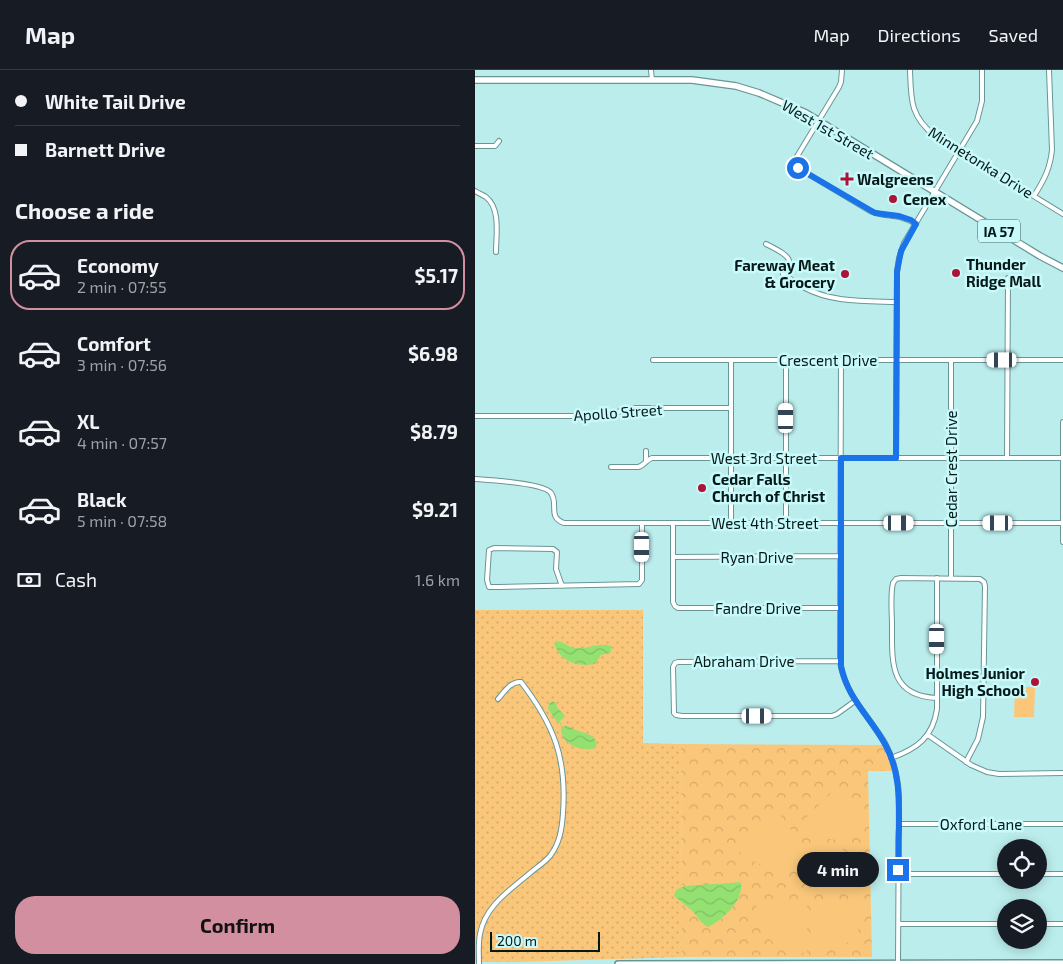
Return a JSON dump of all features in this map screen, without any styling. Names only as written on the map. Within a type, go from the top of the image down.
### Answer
[{"type":"main road","name":"West 1st Street","points":[[475,80],[700,81],[736,86],[759,92],[819,121],[1040,256],[1063,268]]},
{"type":"main road","points":[[618,964],[1063,963]]},
{"type":"street","points":[[651,70],[652,80]]},
{"type":"street","points":[[842,70],[839,87],[796,158],[796,164],[798,168],[875,213],[899,216],[916,224]]},
{"type":"street","name":"Minnetonka Drive","points":[[910,70],[911,99],[916,116],[923,126],[959,151],[1063,214]]},
{"type":"street","points":[[896,458],[897,273],[899,258],[904,243],[980,114],[982,70]]},
{"type":"street","points":[[1034,196],[1047,172],[1052,150],[1049,70]]},
{"type":"street","points":[[475,146],[495,146],[499,141]]},
{"type":"street","points":[[475,191],[487,198],[493,208],[495,214],[496,252]]},
{"type":"street","points":[[766,244],[787,256],[789,264],[783,274],[803,287],[837,299],[897,302]]},
{"type":"street","points":[[1007,458],[1008,278]]},
{"type":"street","name":"Crescent Drive","points":[[653,360],[1063,360]]},
{"type":"street","points":[[731,360],[731,523]]},
{"type":"street","points":[[786,360],[786,523]]},
{"type":"street","points":[[841,360],[840,661],[845,683],[855,701],[885,744],[896,773],[899,788],[899,963]]},
{"type":"street","name":"Cedar Crest Drive","points":[[951,360],[951,578]]},
{"type":"street","name":"Apollo Street","points":[[475,416],[599,416],[632,408],[731,408]]},
{"type":"street","points":[[1063,422],[1063,542]]},
{"type":"street","points":[[646,451],[646,462]]},
{"type":"street","name":"West 3rd Street","points":[[611,467],[638,467],[652,458],[1063,458]]},
{"type":"street","name":"West 4th Street","points":[[475,479],[538,486],[547,489],[553,496],[554,515],[564,523],[1063,523]]},
{"type":"street","points":[[562,586],[556,569],[557,552],[553,549],[494,548],[489,550],[487,580],[489,587],[562,586],[639,584],[643,580],[642,523]]},
{"type":"street","points":[[673,523],[673,557]]},
{"type":"street","name":"Ryan Drive","points":[[673,557],[840,556]]},
{"type":"street","name":"Fandre Drive","points":[[673,557],[673,602],[675,606],[681,608],[840,608]]},
{"type":"street","points":[[937,698],[922,697],[912,692],[904,686],[896,674],[892,658],[892,586],[899,578],[977,578],[982,580],[985,586],[984,702],[978,739],[967,762]]},
{"type":"street","points":[[891,758],[909,751],[918,745],[927,735],[935,720],[937,709],[937,578]]},
{"type":"street","name":"Abraham Drive","points":[[840,661],[678,662],[673,667],[674,713],[678,716],[832,716],[855,701]]},
{"type":"street","points":[[479,964],[480,933],[486,917],[497,902],[550,856],[560,834],[563,810],[564,784],[560,756],[544,714],[521,682],[512,684],[498,699]]},
{"type":"street","points":[[927,735],[982,770],[999,774],[1063,773]]},
{"type":"street","name":"Oxford Lane","points":[[899,824],[1063,824]]},
{"type":"street","points":[[898,874],[997,874]]},
{"type":"street","points":[[1047,874],[1063,874]]},
{"type":"street","points":[[899,924],[997,924]]},
{"type":"street","points":[[1047,924],[1063,924]]},
{"type":"green space","points":[[475,610],[643,610],[643,743],[681,744],[682,957],[475,962]]},
{"type":"green space","points":[[1015,687],[1035,687],[1034,717],[1014,717]]},
{"type":"green space","points":[[681,744],[882,745],[891,764],[892,771],[868,771],[872,957],[682,957]]},
{"type":"green space","points":[[834,790],[837,790],[863,815],[862,831],[859,835],[841,840],[827,839],[814,832],[806,818]]},
{"type":"green space","points":[[773,809],[776,809],[809,856],[788,865],[770,867],[753,861],[734,847]]},
{"type":"green space","points":[[820,843],[839,848],[853,859],[859,866],[862,874],[866,894],[817,894],[815,891],[814,844]]},
{"type":"green space","points":[[864,901],[861,923],[851,939],[836,949],[814,953],[814,905],[817,902]]},
{"type":"green space","points":[[756,902],[804,902],[807,905],[807,953],[785,949],[770,940],[760,924]]},
{"type":"water","points":[[556,641],[575,648],[607,645],[611,646],[611,650],[610,653],[601,655],[595,664],[582,665],[570,662],[560,655],[554,643]]},
{"type":"water","points":[[552,701],[556,703],[565,716],[559,722],[557,722],[548,709]]},
{"type":"water","points":[[564,726],[593,737],[596,748],[578,748],[568,743],[562,734],[561,728]]},
{"type":"water","points":[[741,883],[741,890],[736,903],[725,915],[708,927],[674,896],[676,891],[682,887]]},
{"type":"waterway","points":[[560,722],[562,727]]},
{"type":"place","name":"Walgreens","points":[[847,179]]},
{"type":"place","name":"Cenex","points":[[893,199]]},
{"type":"place","name":"Thunder Ridge Mall","points":[[956,273]]},
{"type":"place","name":"Fareway Meat & Grocery","points":[[845,274]]},
{"type":"place","name":"Cedar Falls Church of Christ","points":[[702,488]]},
{"type":"place","name":"Holmes Junior High School","points":[[1035,682]]},
{"type":"route","points":[[798,168],[875,213],[899,216],[916,224],[904,243],[897,271],[896,458],[841,458],[841,666],[848,689],[885,744],[896,773],[899,788],[898,870]]}]
